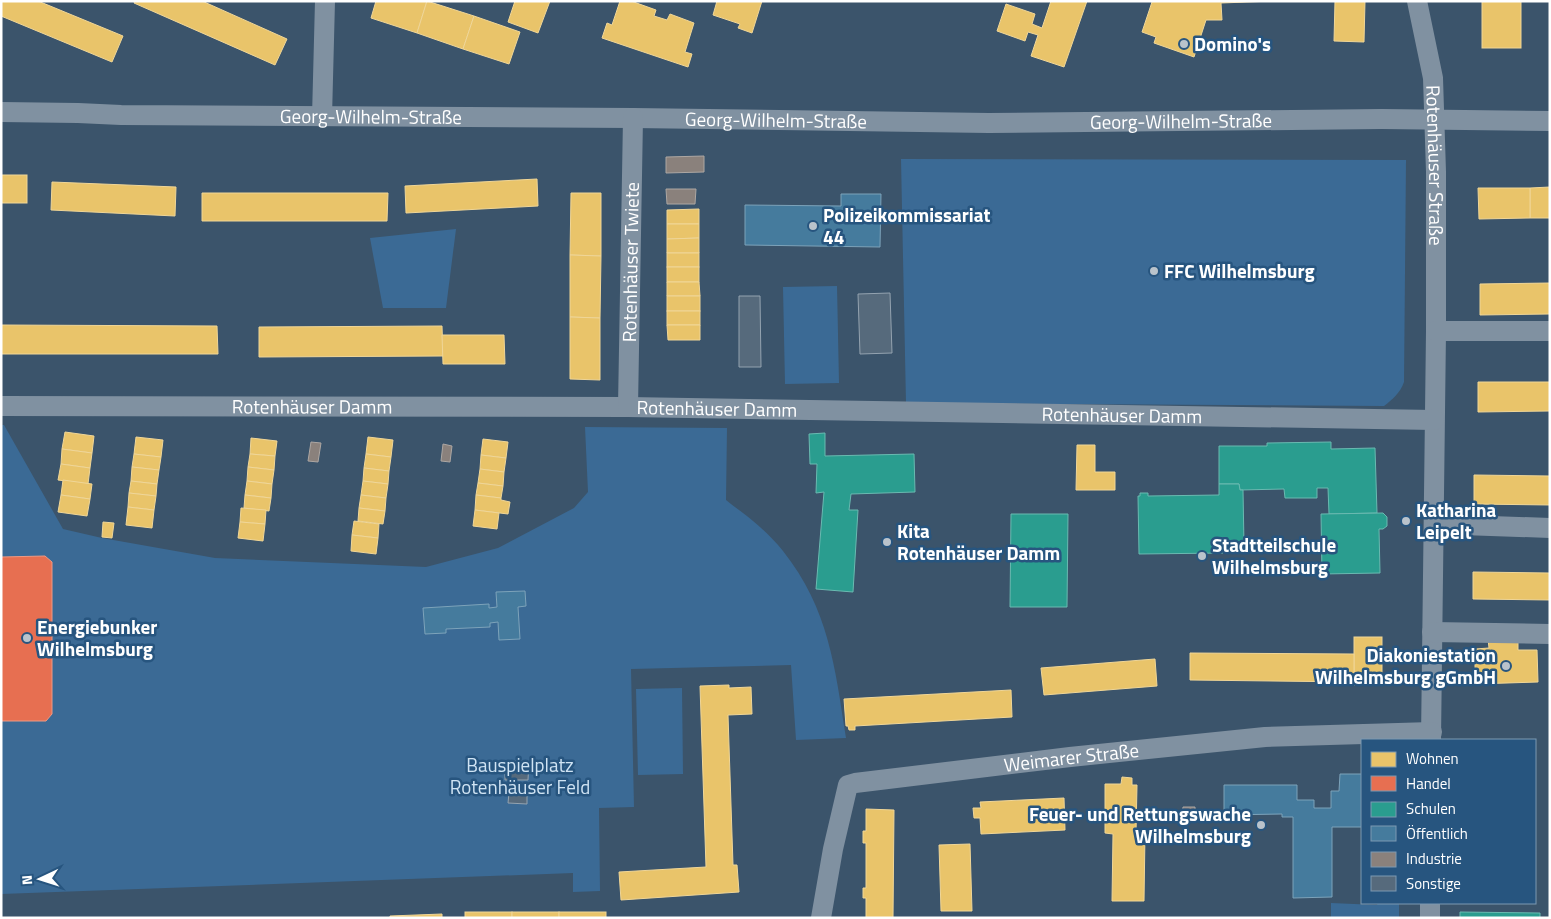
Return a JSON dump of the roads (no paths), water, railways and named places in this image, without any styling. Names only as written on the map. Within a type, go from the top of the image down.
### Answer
[{"type":"street","points":[[322,117],[325,1]]},
{"type":"street","name":"Rotenhäuser Straße","points":[[1417,1],[1433,78],[1435,119],[1436,331],[1431,736]]},
{"type":"street","name":"Georg-Wilhelm-Straße","points":[[1,112],[121,115],[633,118],[989,123],[1435,119],[1550,121]]},
{"type":"street","name":"Rotenhäuser Twiete","points":[[628,407],[633,118]]},
{"type":"street","points":[[1436,331],[1550,331]]},
{"type":"street","name":"Rotenhäuser Damm","points":[[1,406],[628,407],[1434,420]]},
{"type":"street","points":[[1434,524],[1550,528]]},
{"type":"street","points":[[1432,632],[1550,634]]},
{"type":"street","name":"Weimarer Straße","points":[[821,918],[833,849],[848,785],[855,782],[1265,737],[1431,736]]},
{"type":"street","points":[[1430,904],[1430,918]]},
{"type":"place","name":"Domino's","points":[[1184,44]]},
{"type":"place","name":"Polizeikommissariat 44","points":[[813,226]]},
{"type":"place","name":"FFC Wilhelmsburg","points":[[1154,271]]},
{"type":"place","name":"Katharina Leipelt","points":[[1406,521]]},
{"type":"place","name":"Kita Rotenhäuser Damm","points":[[887,542]]},
{"type":"place","name":"Stadtteilschule Wilhelmsburg","points":[[1202,556]]},
{"type":"place","name":"Energiebunker Wilhelmsburg","points":[[27,638]]},
{"type":"place","name":"Diakoniestation Wilhelmsburg gGmbH","points":[[1506,666]]},
{"type":"place","name":"Feuer- und Rettungswache Wilhelmsburg","points":[[1261,825]]},
{"type":"park label","name":"Bauspielplatz Rotenhäuser Feld","points":[[520,776]]}]
